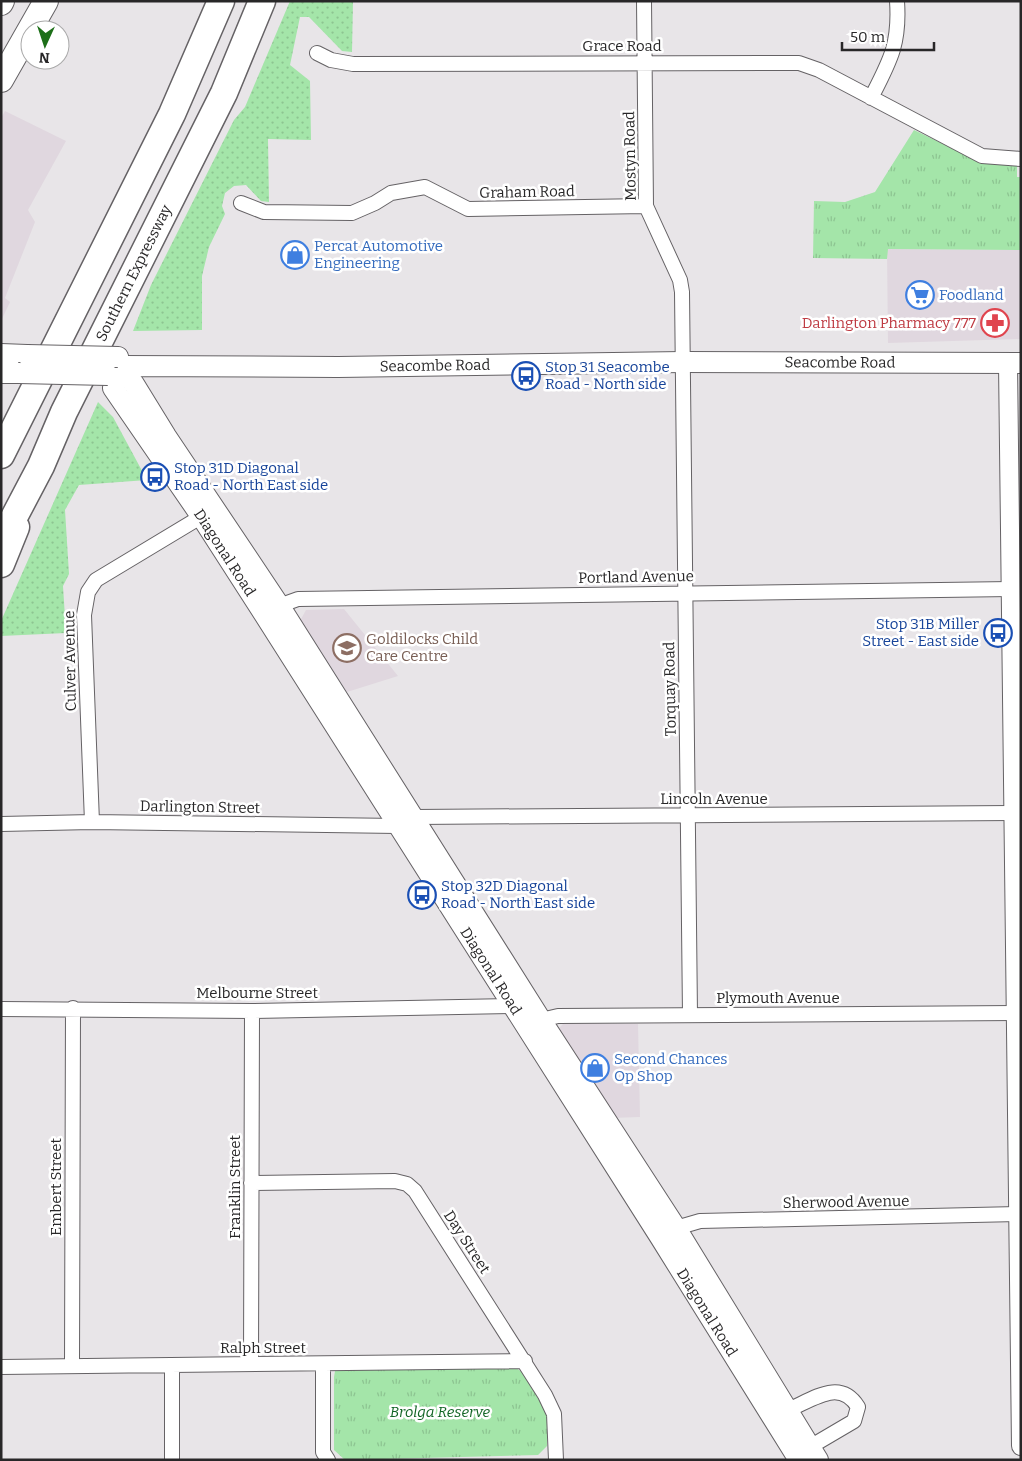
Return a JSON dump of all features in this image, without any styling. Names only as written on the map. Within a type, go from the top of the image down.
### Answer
[{"type":"highway","points":[[1,80],[8,53],[46,1]]},
{"type":"highway","points":[[1,455],[172,114],[221,1]]},
{"type":"highway","name":"Southern Expressway","points":[[1,542],[41,466],[64,412],[224,93],[262,1]]},
{"type":"highway","points":[[1,564],[41,466]]},
{"type":"main road","name":"Seacombe Road","points":[[1,354],[27,355],[115,366]]},
{"type":"main road","name":"Seacombe Road","points":[[10,373],[115,366],[338,367],[683,362],[1014,363]]},
{"type":"main road","name":"Diagonal Road","points":[[115,366],[134,384],[208,512],[272,609],[520,1003],[668,1232],[788,1410],[802,1456]]},
{"type":"main road","name":"Diagonal Road","points":[[520,1003],[541,1020],[802,1456]]},
{"type":"street","name":"Mostyn Road","points":[[644,1],[646,206],[680,280],[682,292],[683,362]]},
{"type":"street","points":[[871,98],[896,46],[898,1]]},
{"type":"street","name":"Grace Road","points":[[317,53],[331,60],[353,64],[644,62],[799,64],[819,70],[982,156],[1021,159]]},
{"type":"street","name":"Graham Road","points":[[241,203],[264,212],[352,213],[375,203],[391,193],[425,188],[468,209],[646,206]]},
{"type":"street","name":"Torquay Road","points":[[683,362],[690,1015]]},
{"type":"street","points":[[1014,363],[1015,533],[1011,589],[1014,813],[1018,874],[1016,1013],[1019,1113],[1018,1214],[1020,1248],[1021,1446]]},
{"type":"street","name":"Culver Avenue","points":[[92,822],[84,615],[88,592],[96,580],[208,512]]},
{"type":"street","name":"Portland Avenue","points":[[272,609],[298,599],[686,592],[1011,589]]},
{"type":"street","name":"Lincoln Avenue","points":[[406,822],[688,816],[1014,813]]},
{"type":"street","name":"Darlington Street","points":[[1,824],[92,822],[406,822]]},
{"type":"street","name":"Melbourne Street","points":[[1,1009],[72,1008],[252,1011],[520,1003]]},
{"type":"street","name":"Embert Street","points":[[72,1008],[72,1366]]},
{"type":"street","name":"Franklin Street","points":[[251,1364],[252,1011]]},
{"type":"street","name":"Plymouth Avenue","points":[[541,1020],[558,1016],[1016,1013]]},
{"type":"street","name":"Day Street","points":[[251,1183],[395,1181],[407,1184],[415,1191],[525,1361],[554,1414],[556,1460]]},
{"type":"street","name":"Sherwood Avenue","points":[[668,1232],[700,1221],[1018,1214]]},
{"type":"street","name":"Ralph Street","points":[[1,1367],[525,1361]]},
{"type":"street","points":[[323,1364],[323,1452],[328,1460]]},
{"type":"street","points":[[172,1365],[172,1460]]},
{"type":"street","points":[[788,1410],[835,1391],[844,1392],[852,1397],[858,1407],[854,1421],[802,1456]]},
{"type":"shaded area","points":[[5,111],[66,141],[28,210],[35,222],[5,298],[10,302],[1,321],[1,118]]},
{"type":"shaded area","points":[[887,249],[1021,250],[1021,339],[888,343]]},
{"type":"shaded area","name":"Goldilocks Child Care Centre","points":[[344,609],[398,676],[347,692],[300,621],[306,610]]},
{"type":"shaded area","points":[[563,1024],[638,1024],[640,1117],[611,1118],[556,1031]]},
{"type":"green space","points":[[290,1],[353,1],[352,52],[342,51],[309,17],[300,17],[290,65],[310,81],[311,140],[268,139],[269,202],[261,201],[246,185],[234,186],[225,193],[222,206],[225,214],[209,247],[202,276],[202,330],[133,331],[151,285],[234,120],[245,107]]},
{"type":"green space","points":[[914,130],[983,163],[1017,166],[1017,177],[1021,177],[1021,250],[888,249],[887,259],[813,258],[814,201],[845,202],[875,192]]},
{"type":"green space","points":[[98,402],[113,417],[147,480],[79,485],[65,510],[69,574],[63,586],[66,633],[1,636],[1,621]]},
{"type":"green space","name":"Brolga Reserve","points":[[340,1368],[516,1368],[522,1372],[547,1413],[547,1446],[538,1455],[345,1460],[334,1450],[334,1377],[335,1371]]},
{"type":"place","name":"Percat Automotive Engineering","points":[[295,255]]},
{"type":"place","name":"Foodland","points":[[920,295]]},
{"type":"place","name":"Darlington Pharmacy 777","points":[[995,323]]},
{"type":"place","name":"Stop 31 Seacombe Road - North side","points":[[526,376]]},
{"type":"place","name":"Stop 31D Diagonal Road - North East side","points":[[155,477]]},
{"type":"place","name":"Stop 31B Miller Street - East side","points":[[998,633]]},
{"type":"place","name":"Goldilocks Child Care Centre","points":[[347,648]]},
{"type":"place","name":"Stop 32D Diagonal Road - North East side","points":[[422,895]]},
{"type":"place","name":"Second Chances Op Shop","points":[[595,1068]]}]
